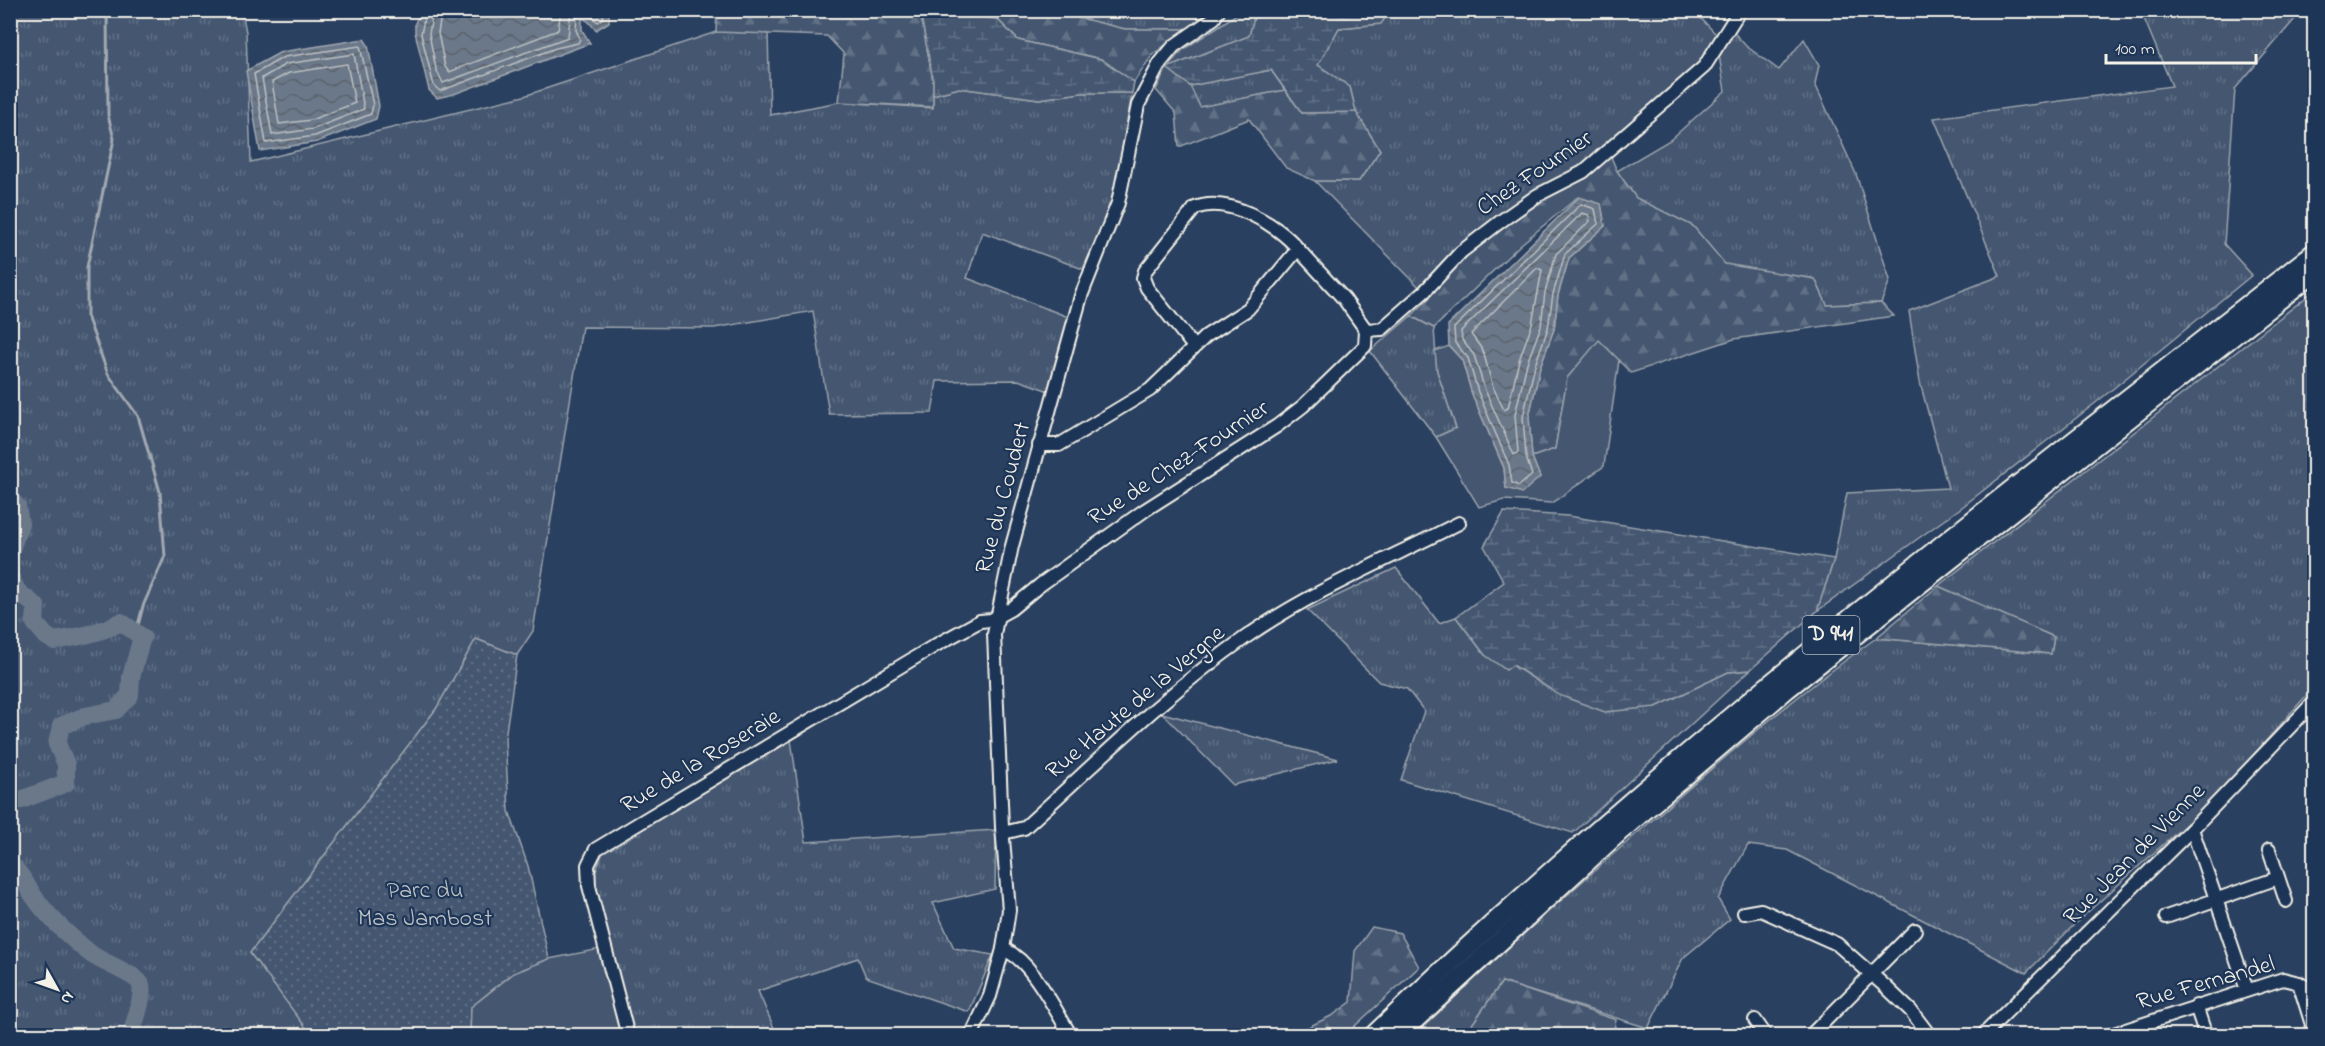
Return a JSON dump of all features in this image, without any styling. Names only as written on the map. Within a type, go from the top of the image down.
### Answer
[{"type":"highway","name":"D 941","points":[[1373,1035],[1440,971],[1605,823],[1776,679],[2314,253]]},
{"type":"highway","name":"D 941","points":[[1396,1035],[1618,833],[1788,688],[2314,272]]},
{"type":"street","name":"Rue du Coudert","points":[[971,1035],[990,996],[1003,949],[1009,910],[1003,833],[994,634],[996,617],[1081,296],[1118,203],[1138,105],[1160,63],[1174,46],[1214,18],[1220,10]]},
{"type":"street","name":"Chez Fournier","points":[[1366,330],[1383,329],[1425,291],[1461,252],[1538,195],[1582,172],[1608,150],[1704,67],[1740,10]]},
{"type":"street","points":[[1194,347],[1147,288],[1143,278],[1145,271],[1195,208],[1207,203],[1235,210],[1270,224],[1298,249],[1344,299],[1366,330]]},
{"type":"street","points":[[1040,445],[1059,445],[1150,390],[1194,347],[1248,309],[1298,249]]},
{"type":"street","name":"Rue de Chez-Fournier","points":[[996,617],[1145,510],[1304,406],[1365,346],[1366,330]]},
{"type":"street","name":"Rue Haute de la Vergne","points":[[1003,833],[1024,828],[1186,682],[1247,636],[1296,607],[1459,523]]},
{"type":"street","name":"Rue de la Roseraie","points":[[628,1035],[589,886],[588,865],[596,849],[936,645],[980,621],[996,617]]},
{"type":"street","name":"Rue Jean de Vienne","points":[[1982,1035],[2192,829],[2314,702]]},
{"type":"street","points":[[2192,829],[2247,990]]},
{"type":"street","points":[[2269,850],[2286,901]]},
{"type":"street","points":[[2166,917],[2278,878]]},
{"type":"street","points":[[1744,913],[1761,910],[1837,944],[1911,1011],[1930,1035]]},
{"type":"street","points":[[1810,1035],[1915,930]]},
{"type":"street","points":[[1003,949],[1012,952],[1025,963],[1071,1035]]},
{"type":"street","name":"Rue Fernandel","points":[[2107,1035],[2283,979],[2299,983],[2314,992]]},
{"type":"street","points":[[2299,983],[2314,1032]]},
{"type":"street","points":[[2196,1006],[2206,1035]]},
{"type":"street","points":[[1755,1020],[1766,1035]]},
{"type":"green space","points":[[1047,10],[1125,29],[1188,29],[1153,54],[1134,82],[1101,59],[1018,40],[997,19],[1015,11]]},
{"type":"green space","points":[[10,11],[242,11],[246,32],[251,162],[524,96],[716,32],[768,33],[770,115],[839,102],[933,108],[933,95],[959,88],[1039,99],[1081,93],[1132,93],[1114,196],[1083,269],[982,232],[967,278],[1071,318],[1049,391],[1018,380],[937,381],[932,413],[829,414],[813,311],[714,328],[582,327],[533,631],[517,655],[476,639],[436,709],[250,953],[312,1035],[11,1035]]},
{"type":"green space","points":[[717,11],[920,11],[933,80],[933,107],[839,102],[844,54],[827,36],[716,32]]},
{"type":"green space","points":[[920,11],[997,19],[1018,40],[1101,59],[1134,82],[1132,93],[1081,93],[1039,99],[959,88],[933,95],[933,80]]},
{"type":"green space","points":[[929,11],[1015,11],[997,19]]},
{"type":"green space","points":[[1047,11],[1210,11],[1188,29],[1125,29]]},
{"type":"green space","points":[[1238,11],[1259,11],[1255,14],[1249,36],[1167,68],[1181,51],[1237,14]]},
{"type":"green space","points":[[1259,11],[1390,11],[1381,24],[1339,28],[1318,65],[1350,87],[1356,112],[1302,113],[1271,70],[1190,86],[1167,68],[1249,36],[1255,14]]},
{"type":"green space","points":[[1390,11],[1694,11],[1715,33],[1718,47],[1728,26],[1746,46],[1779,70],[1804,39],[1819,65],[1815,84],[1856,174],[1890,280],[1881,303],[1827,305],[1815,279],[1725,265],[1693,226],[1636,198],[1617,171],[1670,140],[1725,91],[1718,49],[1583,172],[1461,252],[1453,250],[1419,287],[1315,181],[1359,181],[1380,150],[1356,112],[1350,87],[1318,65],[1339,28],[1380,24]]},
{"type":"green space","points":[[2141,11],[2314,11],[2314,28],[2301,12],[2235,89],[2224,244],[2252,275],[2098,401],[1962,507],[1817,611],[1834,559],[1847,493],[1948,488],[1920,382],[1909,311],[2000,276],[1934,118],[2172,86]]},
{"type":"green space","points":[[1167,68],[1190,86],[1200,107],[1285,90],[1302,113],[1356,112],[1380,150],[1359,181],[1315,181],[1286,168],[1249,119],[1179,147],[1176,113],[1156,90]]},
{"type":"green space","points":[[1271,70],[1285,90],[1200,107],[1190,86]]},
{"type":"green space","points":[[1608,150],[1617,171],[1636,198],[1693,226],[1725,264],[1815,279],[1827,305],[1881,303],[1894,316],[1734,339],[1631,373],[1599,341],[1567,378],[1555,449],[1532,457],[1529,417],[1540,367],[1554,329],[1558,295],[1569,258],[1605,226],[1601,204],[1578,197],[1520,245],[1434,328],[1411,316],[1430,298],[1425,291],[1461,252]]},
{"type":"green space","points":[[2314,291],[2314,687],[2214,799],[2080,919],[2026,973],[1787,850],[1748,845],[1718,899],[1730,919],[1683,958],[1648,1028],[1502,982],[1471,1026],[1459,1035],[1414,1036],[1534,924],[1710,770],[1792,702],[1876,638],[2051,654],[2054,637],[1938,586]]},
{"type":"green space","points":[[1411,316],[1434,328],[1437,371],[1456,428],[1436,437],[1370,351]]},
{"type":"green space","points":[[1599,340],[1619,360],[1604,466],[1552,503],[1504,500],[1479,507],[1436,437],[1456,428],[1437,371],[1435,351],[1449,346],[1462,360],[1472,394],[1504,468],[1506,488],[1540,477],[1532,457],[1555,449],[1567,378]]},
{"type":"green space","points":[[1504,512],[1568,516],[1834,559],[1817,611],[1750,670],[1728,672],[1656,707],[1605,712],[1559,695],[1513,665],[1506,670],[1485,655],[1456,617],[1504,582],[1484,546]]},
{"type":"green space","points":[[1396,568],[1439,623],[1456,617],[1485,655],[1512,665],[1559,695],[1656,707],[1728,672],[1750,670],[1573,833],[1401,780],[1424,711],[1407,689],[1379,682],[1307,610]]},
{"type":"green space","points":[[1938,586],[2054,637],[2051,654],[1876,638]]},
{"type":"green space","name":"Parc du Mas Jambost","points":[[476,639],[517,655],[505,739],[509,811],[528,866],[549,959],[512,974],[471,1007],[470,1035],[312,1036],[250,953],[436,709]]},
{"type":"green space","points":[[1162,713],[1338,759],[1233,785]]},
{"type":"green space","points":[[791,740],[806,842],[996,830],[995,889],[933,903],[954,948],[993,955],[969,1012],[866,977],[858,958],[758,991],[777,1035],[634,1035],[593,878],[603,852]]},
{"type":"green space","points":[[1372,927],[1400,933],[1419,967],[1345,1035],[1292,1035],[1333,1015],[1351,1002],[1355,951]]},
{"type":"green space","points":[[600,949],[624,1035],[470,1036],[471,1007],[514,973],[549,959]]},
{"type":"green space","points":[[1502,982],[1616,1020],[1613,1035],[1477,1035],[1471,1026]]},
{"type":"water","points":[[609,10],[609,22],[596,30],[582,18],[582,30],[590,43],[454,94],[437,98],[429,90],[415,32],[415,23],[421,11]]},
{"type":"water","points":[[364,39],[368,45],[379,106],[376,119],[317,142],[260,151],[246,71],[281,52]]},
{"type":"water","points":[[1579,197],[1601,204],[1605,226],[1569,258],[1558,295],[1554,329],[1540,367],[1529,417],[1532,457],[1540,477],[1522,493],[1506,488],[1504,468],[1472,394],[1462,360],[1449,346],[1448,325]]},
{"type":"waterway","points":[[107,10],[108,115],[114,139],[87,267],[87,316],[108,374],[138,416],[160,492],[165,556],[143,606],[136,633]]},
{"type":"waterway","points":[[10,500],[17,506],[20,524],[10,552]]},
{"type":"waterway","points":[[10,576],[17,591],[36,606],[35,623],[46,636],[54,641],[97,632],[121,622],[142,637],[131,677],[130,695],[116,710],[85,716],[61,726],[57,744],[66,764],[66,783],[21,800],[10,800]]},
{"type":"waterway","points":[[10,864],[32,894],[68,935],[91,954],[133,977],[141,985],[141,997],[131,1036]]}]
